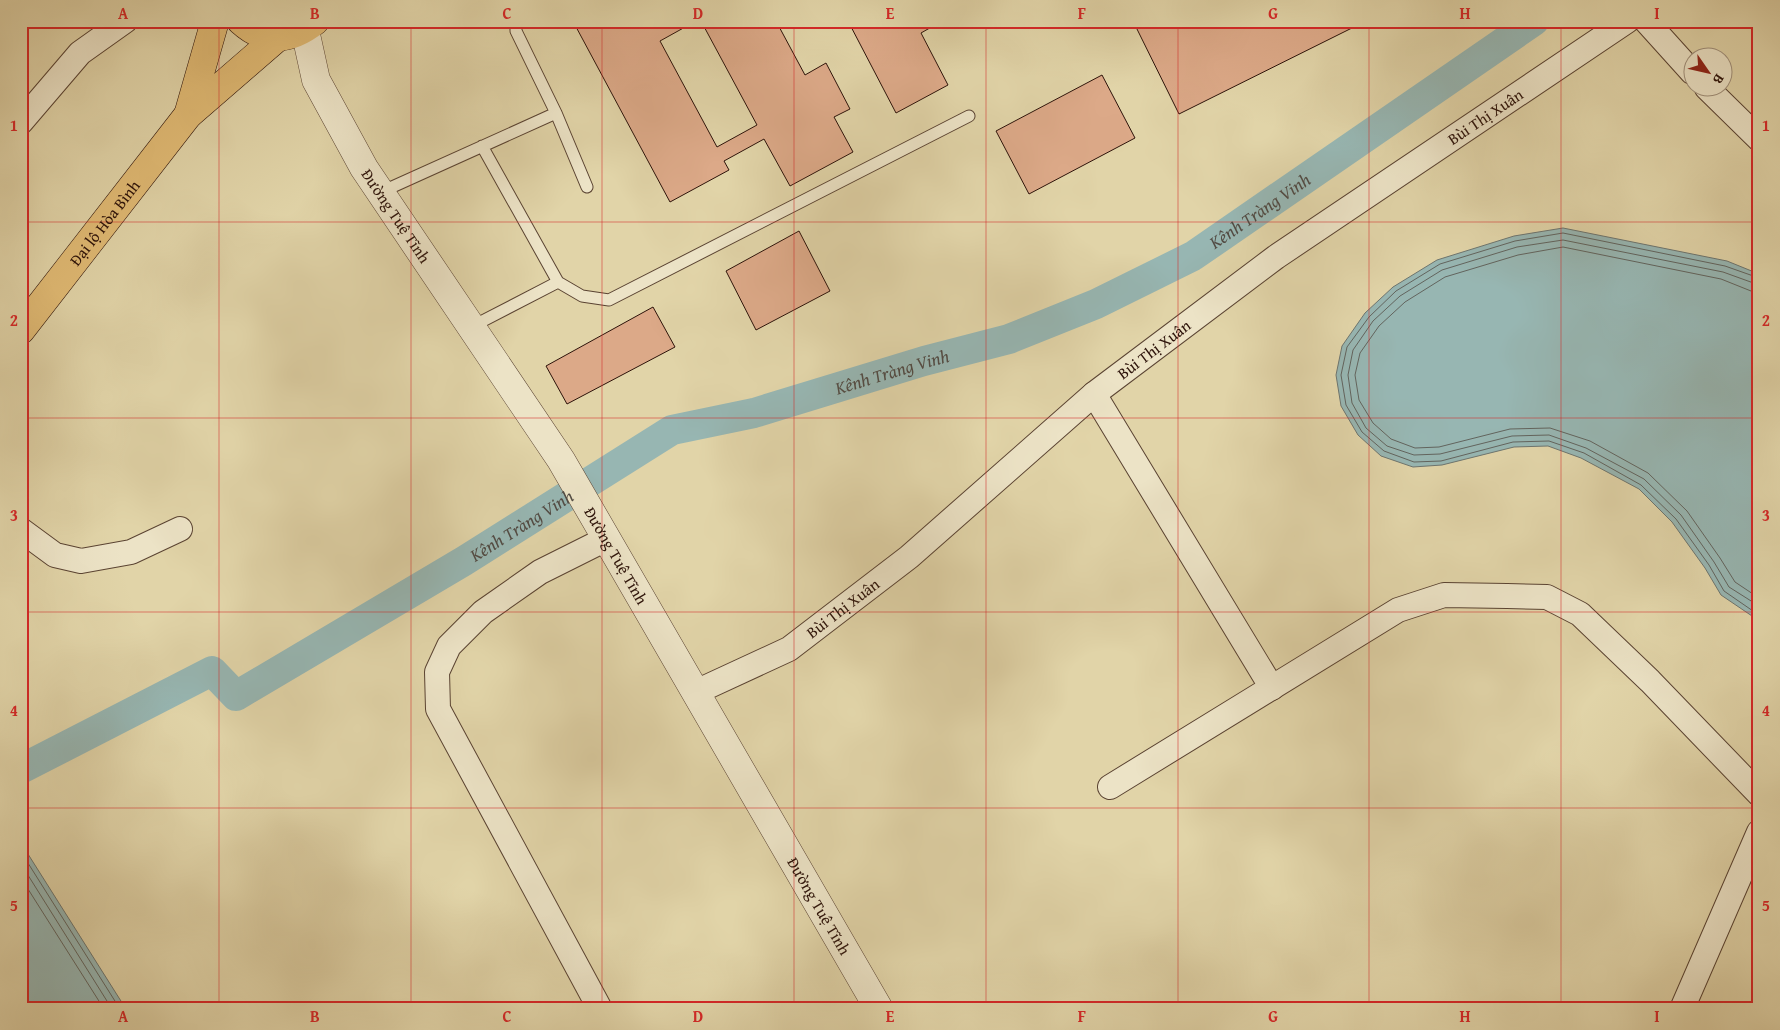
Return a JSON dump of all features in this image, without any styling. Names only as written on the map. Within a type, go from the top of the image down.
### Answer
[{"type":"highway","name":"Đại lộ Hòa Bình","points":[[188,115],[215,21]]},
{"type":"highway","points":[[241,21],[249,29],[263,35],[278,37],[292,35],[310,25]]},
{"type":"highway","name":"Đại lộ Hòa Bình","points":[[21,330],[188,115],[278,37]]},
{"type":"street","points":[[21,122],[80,53],[125,21]]},
{"type":"street","name":"Bùi Thị Xuân","points":[[696,692],[789,649],[909,557],[1094,394],[1276,257],[1628,21]]},
{"type":"street","points":[[1646,21],[1682,61]]},
{"type":"street","name":"Đường Tuệ Tĩnh","points":[[310,25],[316,80],[364,168],[561,460],[879,1009]]},
{"type":"street","points":[[1717,98],[1759,140]]},
{"type":"street","points":[[1094,394],[1272,688]]},
{"type":"street","points":[[21,530],[55,555],[81,561],[131,552],[180,529]]},
{"type":"street","points":[[600,1009],[438,709],[437,672],[449,646],[483,612],[540,572],[606,537]]},
{"type":"street","points":[[1110,787],[1398,610],[1444,595],[1547,597],[1580,614],[1650,682],[1759,794]]},
{"type":"street","points":[[1682,1009],[1759,832]]},
{"type":"lane","points":[[516,21],[516,32],[556,113],[588,187]]},
{"type":"lane","points":[[380,192],[556,113]]},
{"type":"lane","points":[[482,146],[558,282],[582,296],[609,300],[969,116]]},
{"type":"lane","points":[[471,327],[558,282]]},
{"type":"water","points":[[1563,228],[1727,261],[1759,274],[1759,618],[1752,616],[1721,595],[1705,568],[1672,522],[1639,489],[1581,458],[1548,446],[1514,447],[1442,465],[1413,467],[1381,456],[1358,435],[1341,406],[1336,375],[1342,346],[1365,313],[1393,287],[1437,260],[1514,236]]},
{"type":"water","points":[[21,843],[126,1009],[21,1009]]},
{"type":"building","points":[[581,21],[696,21],[660,41],[717,147],[757,125],[701,21],[776,21],[805,75],[826,63],[850,109],[834,117],[853,152],[790,186],[764,139],[724,161],[729,170],[670,202],[575,25]]},
{"type":"building","points":[[848,21],[942,21],[921,33],[948,85],[896,113]]},
{"type":"building","points":[[1133,21],[1366,21],[1179,114]]},
{"type":"building","points":[[1102,75],[1135,138],[1029,194],[996,131]]},
{"type":"building","points":[[799,231],[830,291],[756,330],[726,271]]},
{"type":"building","points":[[653,307],[675,347],[567,404],[546,366]]},
{"type":"waterway","name":"Kênh Tràng Vinh","points":[[21,769],[212,671],[236,696],[464,561],[672,430],[754,413],[924,361],[1009,339],[1096,304],[1193,256],[1534,21]]}]
